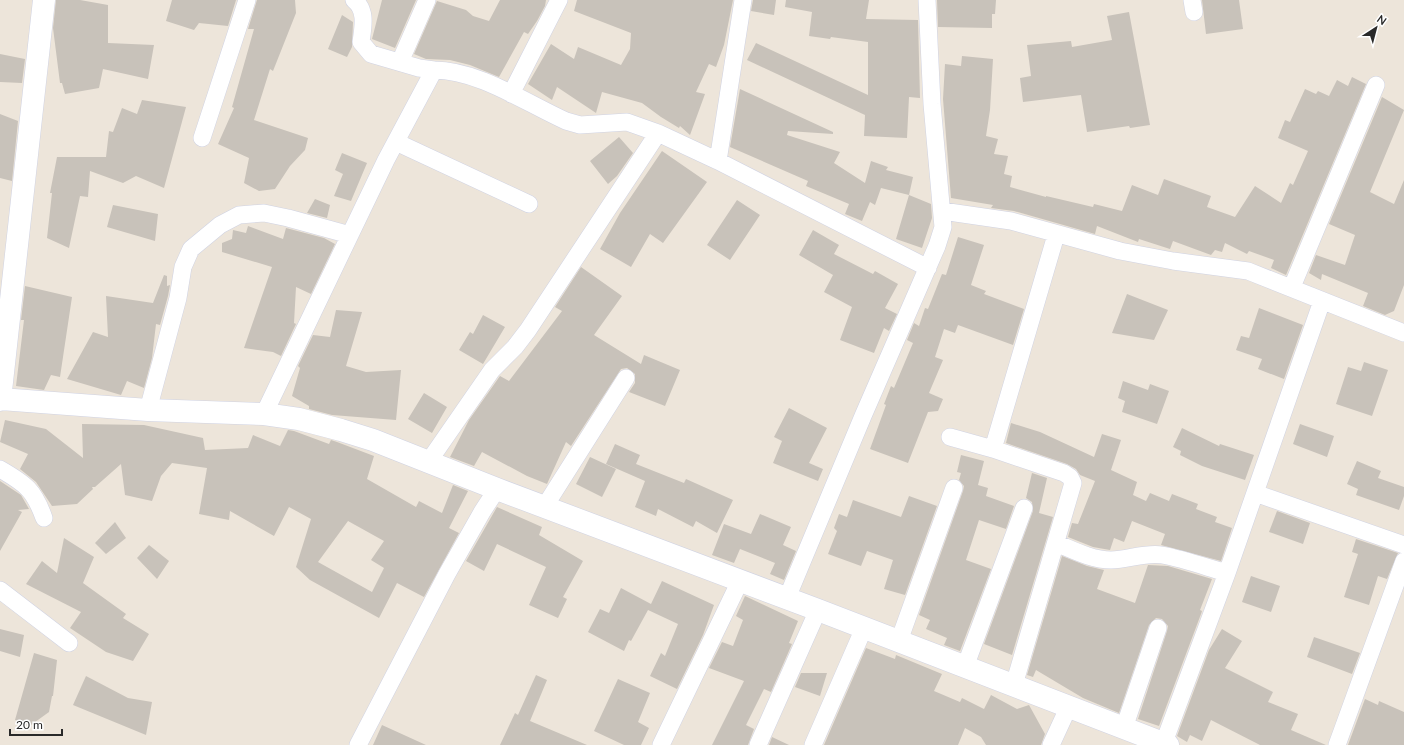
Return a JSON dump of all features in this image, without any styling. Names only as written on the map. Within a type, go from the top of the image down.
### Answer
[{"type":"street","points":[[44,0],[0,399],[148,410],[264,414],[299,419],[340,430],[373,440],[429,461],[497,489],[1069,706],[1165,745],[1322,301]]},
{"type":"street","points":[[202,138],[247,0]]},
{"type":"street","points":[[354,0],[358,3],[363,12],[361,42],[371,54],[434,70],[448,70],[461,73],[511,94],[566,121],[580,125],[627,122],[658,133],[718,161],[928,268]]},
{"type":"street","points":[[400,62],[427,0]]},
{"type":"street","points":[[511,94],[559,0]]},
{"type":"street","points":[[718,161],[743,0]]},
{"type":"street","points":[[787,598],[863,416],[928,268],[943,227],[932,104],[927,0]]},
{"type":"street","points":[[264,414],[350,234],[434,70]]},
{"type":"street","points":[[1292,287],[1376,85]]},
{"type":"street","points":[[429,461],[492,370],[515,347],[528,330],[658,133]]},
{"type":"street","points":[[396,142],[529,204]]},
{"type":"street","points":[[942,211],[1010,221],[1056,235],[1128,253],[1173,261],[1248,271],[1292,287],[1322,301],[1404,333]]},
{"type":"street","points":[[148,410],[178,298],[183,266],[191,249],[220,225],[239,215],[245,214],[264,213],[350,234]]},
{"type":"street","points":[[993,448],[1056,235]]},
{"type":"street","points":[[545,506],[626,378]]},
{"type":"street","points":[[950,437],[993,448],[1064,473],[1070,477],[1073,483],[1014,685]]},
{"type":"street","points":[[0,469],[28,488],[38,499],[44,518]]},
{"type":"street","points":[[899,641],[954,488]]},
{"type":"street","points":[[358,745],[448,574],[482,512],[497,489]]},
{"type":"street","points":[[1255,493],[1404,544]]},
{"type":"street","points":[[965,667],[1024,508]]},
{"type":"street","points":[[1056,543],[1093,557],[1109,560],[1127,559],[1142,555],[1161,555],[1227,573]]},
{"type":"street","points":[[1337,745],[1401,581],[1404,562]]},
{"type":"street","points":[[661,745],[740,581]]},
{"type":"street","points":[[0,590],[69,643]]},
{"type":"street","points":[[758,745],[818,610]]},
{"type":"street","points":[[813,745],[864,628]]},
{"type":"street","points":[[1124,728],[1158,628]]},
{"type":"street","points":[[1051,745],[1069,706]]},
{"type":"building","points":[[56,0],[80,0],[108,5],[108,43],[154,45],[148,79],[103,69],[99,88],[65,94],[62,83],[60,83],[53,28]]},
{"type":"building","points":[[172,0],[236,0],[228,26],[199,23],[194,30],[166,21]]},
{"type":"building","points":[[257,0],[295,0],[296,13],[273,71],[270,69],[254,120],[308,138],[305,150],[290,166],[275,189],[259,191],[244,183],[249,158],[218,144],[234,108],[232,107],[254,29],[248,29]]},
{"type":"building","points":[[382,0],[416,0],[395,48],[372,39]]},
{"type":"building","points":[[500,0],[546,0],[545,6],[537,21],[528,34],[524,32],[499,77],[470,65],[450,60],[426,59],[414,54],[437,1],[466,10],[473,16],[489,21]]},
{"type":"building","points":[[577,0],[733,0],[724,45],[716,67],[709,64],[696,92],[705,94],[690,135],[680,126],[679,128],[642,103],[602,92],[596,113],[557,87],[552,100],[528,84],[551,44],[574,59],[578,47],[621,65],[630,49],[631,33],[574,11]]},
{"type":"building","points":[[753,0],[776,0],[774,15],[751,11]]},
{"type":"building","points":[[786,0],[869,0],[866,19],[918,20],[920,98],[909,97],[907,138],[864,136],[865,115],[747,60],[756,43],[868,95],[868,42],[831,37],[830,39],[809,36],[812,12],[785,7]]},
{"type":"building","points":[[937,0],[996,0],[995,14],[992,14],[992,28],[938,27]]},
{"type":"building","points":[[1202,0],[1239,0],[1243,29],[1206,34]]},
{"type":"building","points":[[1129,12],[1150,125],[1130,128],[1129,126],[1087,132],[1081,95],[1023,102],[1020,78],[1031,76],[1027,45],[1071,41],[1072,47],[1112,40],[1107,16]]},
{"type":"building","points":[[342,15],[353,22],[352,47],[347,57],[328,49]]},
{"type":"building","points":[[0,54],[25,59],[22,83],[0,82]]},
{"type":"building","points":[[962,56],[993,59],[990,110],[986,136],[998,139],[994,154],[1008,156],[1004,174],[1012,176],[1010,187],[1046,197],[1093,207],[1094,204],[1122,211],[1132,185],[1158,195],[1164,179],[1211,196],[1207,207],[1235,217],[1255,186],[1281,203],[1290,183],[1293,185],[1308,151],[1278,138],[1285,120],[1290,122],[1305,89],[1316,94],[1318,91],[1329,96],[1337,80],[1348,86],[1352,77],[1366,84],[1286,275],[1271,268],[1274,260],[1249,251],[1247,254],[1225,243],[1222,252],[1215,250],[1211,255],[1173,241],[1170,249],[1139,239],[1138,242],[1097,226],[1095,234],[1014,211],[991,208],[993,205],[951,198],[943,99],[945,64],[961,66]]},
{"type":"building","points":[[740,89],[833,132],[833,134],[788,131],[787,135],[840,152],[834,163],[865,183],[871,161],[888,167],[886,170],[913,177],[909,195],[881,188],[875,205],[870,202],[862,221],[845,214],[849,204],[806,186],[808,181],[730,147]]},
{"type":"building","points":[[1382,97],[1404,110],[1370,192],[1394,204],[1404,180],[1404,285],[1394,311],[1385,315],[1363,306],[1368,293],[1322,274],[1321,280],[1309,273],[1316,255],[1345,265],[1355,235],[1329,224]]},
{"type":"building","points":[[142,100],[186,107],[164,188],[136,176],[123,183],[90,171],[88,197],[80,196],[69,248],[47,238],[52,193],[50,193],[57,157],[106,157],[109,131],[113,132],[122,108],[137,114]]},
{"type":"building","points":[[0,114],[18,121],[12,181],[0,178]]},
{"type":"building","points":[[619,137],[633,153],[617,176],[608,184],[590,161]]},
{"type":"building","points":[[662,151],[707,182],[663,243],[650,234],[631,267],[600,249],[620,213]]},
{"type":"building","points":[[342,153],[367,163],[351,201],[334,196],[343,174],[335,170]]},
{"type":"building","points":[[909,195],[931,204],[932,218],[922,248],[896,239]]},
{"type":"building","points":[[315,199],[330,205],[327,218],[307,213]]},
{"type":"building","points":[[737,200],[760,215],[730,260],[707,245]]},
{"type":"building","points":[[113,205],[158,214],[155,241],[107,227]]},
{"type":"building","points":[[248,226],[283,239],[286,228],[324,238],[335,244],[311,294],[296,287],[294,323],[296,324],[281,356],[273,352],[244,348],[272,267],[222,252],[222,243],[232,239],[233,230],[246,233]]},
{"type":"building","points":[[813,230],[839,245],[834,254],[873,274],[875,271],[898,284],[885,308],[897,314],[889,331],[884,328],[874,353],[840,340],[852,307],[824,292],[833,275],[799,255]]},
{"type":"building","points":[[958,237],[984,245],[971,285],[986,291],[984,294],[1024,309],[1013,345],[958,325],[955,333],[944,329],[935,357],[943,360],[929,393],[943,399],[938,411],[928,412],[908,463],[870,449],[886,405],[884,404],[891,386],[894,388],[913,343],[907,340],[914,323],[919,326],[925,308],[928,309],[942,274],[946,275]]},
{"type":"building","points":[[581,267],[622,296],[594,335],[641,364],[644,355],[680,370],[665,406],[629,392],[635,383],[635,374],[627,368],[621,369],[571,446],[566,442],[547,484],[527,476],[482,452],[474,466],[450,457],[469,420],[500,376],[509,381],[562,311],[555,307]]},
{"type":"building","points":[[164,275],[167,276],[167,286],[170,285],[160,325],[156,324],[152,358],[144,388],[127,381],[121,395],[67,379],[93,332],[108,337],[106,296],[153,303]]},
{"type":"building","points":[[25,286],[72,297],[60,377],[51,375],[44,390],[16,386],[24,320],[21,320]]},
{"type":"building","points":[[1127,294],[1168,310],[1154,340],[1112,333]]},
{"type":"building","points":[[1259,308],[1303,325],[1284,379],[1258,369],[1262,359],[1236,350],[1241,336],[1249,338]]},
{"type":"building","points":[[336,310],[362,312],[346,366],[366,372],[401,370],[396,420],[332,415],[309,409],[309,406],[292,396],[300,368],[298,366],[313,335],[330,337]]},
{"type":"building","points":[[483,315],[505,327],[483,364],[459,350],[470,332],[473,334]]},
{"type":"building","points":[[1364,362],[1388,370],[1372,416],[1336,404],[1348,367],[1361,371]]},
{"type":"building","points":[[1123,381],[1148,390],[1150,384],[1169,391],[1157,424],[1122,412],[1125,401],[1118,398]]},
{"type":"building","points":[[424,393],[447,407],[432,433],[408,419]]},
{"type":"building","points":[[789,408],[827,428],[809,463],[823,469],[818,481],[773,463],[782,441],[774,437]]},
{"type":"building","points":[[5,420],[46,429],[83,458],[82,424],[144,425],[203,438],[205,450],[248,448],[253,435],[280,446],[288,430],[329,444],[331,440],[374,456],[367,479],[416,507],[419,501],[442,513],[453,485],[468,491],[449,528],[459,533],[424,597],[397,583],[379,618],[310,580],[296,567],[311,519],[289,507],[274,536],[230,511],[229,520],[199,514],[207,468],[172,463],[161,476],[152,501],[125,495],[121,464],[95,487],[92,487],[93,489],[77,504],[52,506],[36,482],[20,469],[28,454],[0,442]],"holes":[[[348,521],[384,541],[371,560],[384,568],[372,592],[318,562]]]},
{"type":"building","points":[[1011,423],[1040,432],[1094,457],[1102,434],[1121,440],[1111,470],[1137,482],[1133,495],[1146,501],[1150,493],[1169,501],[1172,494],[1198,504],[1196,509],[1217,517],[1215,522],[1232,528],[1221,561],[1161,545],[1165,534],[1132,521],[1124,542],[1114,538],[1110,550],[1093,547],[1068,537],[1072,523],[1078,524],[1095,481],[1080,475],[1076,469],[1067,464],[1006,443]]},
{"type":"building","points":[[1300,424],[1334,436],[1327,457],[1293,444]]},
{"type":"building","points":[[1182,428],[1219,446],[1220,444],[1254,455],[1245,480],[1202,466],[1180,455],[1181,451],[1173,447]]},
{"type":"building","points":[[615,444],[640,455],[636,464],[684,483],[686,479],[733,500],[717,533],[696,521],[693,527],[658,509],[656,516],[635,507],[645,481],[606,464]]},
{"type":"building","points":[[961,455],[984,461],[978,485],[988,488],[986,496],[1014,506],[1006,529],[979,520],[966,560],[991,569],[960,651],[944,645],[947,638],[926,629],[930,620],[919,615],[963,491],[964,486],[959,480],[961,473],[957,472]]},
{"type":"building","points":[[590,457],[616,469],[602,497],[576,484]]},
{"type":"building","points":[[1357,461],[1381,471],[1378,478],[1404,487],[1404,496],[1399,510],[1356,495],[1358,489],[1347,484]]},
{"type":"building","points":[[1032,473],[1047,478],[1039,513],[1053,517],[1012,655],[984,644],[1033,511],[1032,502],[1026,498]]},
{"type":"building","points":[[0,481],[21,495],[29,509],[18,510],[22,512],[0,551]]},
{"type":"building","points":[[909,496],[937,506],[905,595],[884,589],[893,560],[867,551],[861,566],[828,554],[837,531],[834,528],[839,514],[847,517],[853,500],[901,517]]},
{"type":"building","points":[[497,507],[542,527],[539,535],[583,561],[563,597],[567,599],[558,618],[529,605],[546,567],[497,544],[484,571],[466,561]]},
{"type":"building","points":[[1277,511],[1310,523],[1303,544],[1269,532]]},
{"type":"building","points":[[760,514],[791,527],[783,545],[796,551],[784,580],[770,574],[775,563],[740,549],[734,563],[712,555],[724,524],[751,534]]},
{"type":"building","points":[[115,522],[126,538],[106,554],[95,543]]},
{"type":"building","points":[[64,538],[94,557],[83,583],[126,614],[123,618],[149,634],[133,661],[106,652],[70,628],[81,612],[26,584],[42,561],[57,573]]},
{"type":"building","points":[[1356,539],[1398,553],[1387,579],[1378,576],[1369,605],[1344,597],[1358,554],[1352,552]]},
{"type":"building","points":[[149,545],[169,561],[157,579],[137,558]]},
{"type":"building","points":[[1062,556],[1087,566],[1104,570],[1097,589],[1135,603],[1148,565],[1168,566],[1212,579],[1200,610],[1202,611],[1201,614],[1159,726],[1138,719],[1167,631],[1168,626],[1162,619],[1156,618],[1149,625],[1119,713],[1083,698],[1036,670],[1033,677],[1027,675]]},
{"type":"building","points":[[1251,576],[1280,586],[1271,612],[1242,602]]},
{"type":"building","points":[[662,581],[714,605],[703,635],[677,689],[650,676],[661,653],[665,656],[678,624],[648,610],[631,641],[629,640],[624,651],[588,632],[600,609],[609,613],[621,588],[651,604]]},
{"type":"building","points":[[745,596],[798,621],[789,643],[792,644],[771,692],[764,689],[746,725],[754,729],[748,745],[712,745],[744,681],[709,668],[722,642],[733,646],[743,620],[736,616]]},
{"type":"building","points":[[0,629],[24,635],[20,657],[0,651]]},
{"type":"building","points":[[1222,629],[1242,641],[1225,668],[1273,692],[1268,702],[1298,714],[1291,730],[1326,745],[1260,745],[1211,720],[1202,741],[1190,735],[1187,742],[1177,736],[1209,650]]},
{"type":"building","points":[[1314,637],[1360,653],[1352,674],[1307,657]]},
{"type":"building","points":[[866,648],[895,659],[896,655],[942,674],[934,691],[960,702],[962,698],[984,709],[991,695],[1017,709],[1029,705],[1045,734],[1041,745],[986,745],[981,737],[965,728],[958,745],[824,745]]},
{"type":"building","points":[[34,653],[57,660],[53,696],[49,712],[31,725],[15,720]]},
{"type":"building","points":[[801,673],[827,673],[820,696],[795,687]]},
{"type":"building","points":[[536,675],[547,680],[530,721],[587,745],[500,745],[515,713],[518,715]]},
{"type":"building","points":[[86,676],[128,698],[152,702],[146,735],[73,705]]},
{"type":"building","points":[[618,679],[650,693],[638,722],[649,728],[641,745],[624,745],[594,731]]},
{"type":"building","points":[[1365,699],[1378,705],[1379,701],[1404,712],[1404,745],[1348,745]]},
{"type":"building","points":[[382,725],[426,745],[373,745]]},
{"type":"building","points":[[772,737],[789,745],[769,745]]}]
